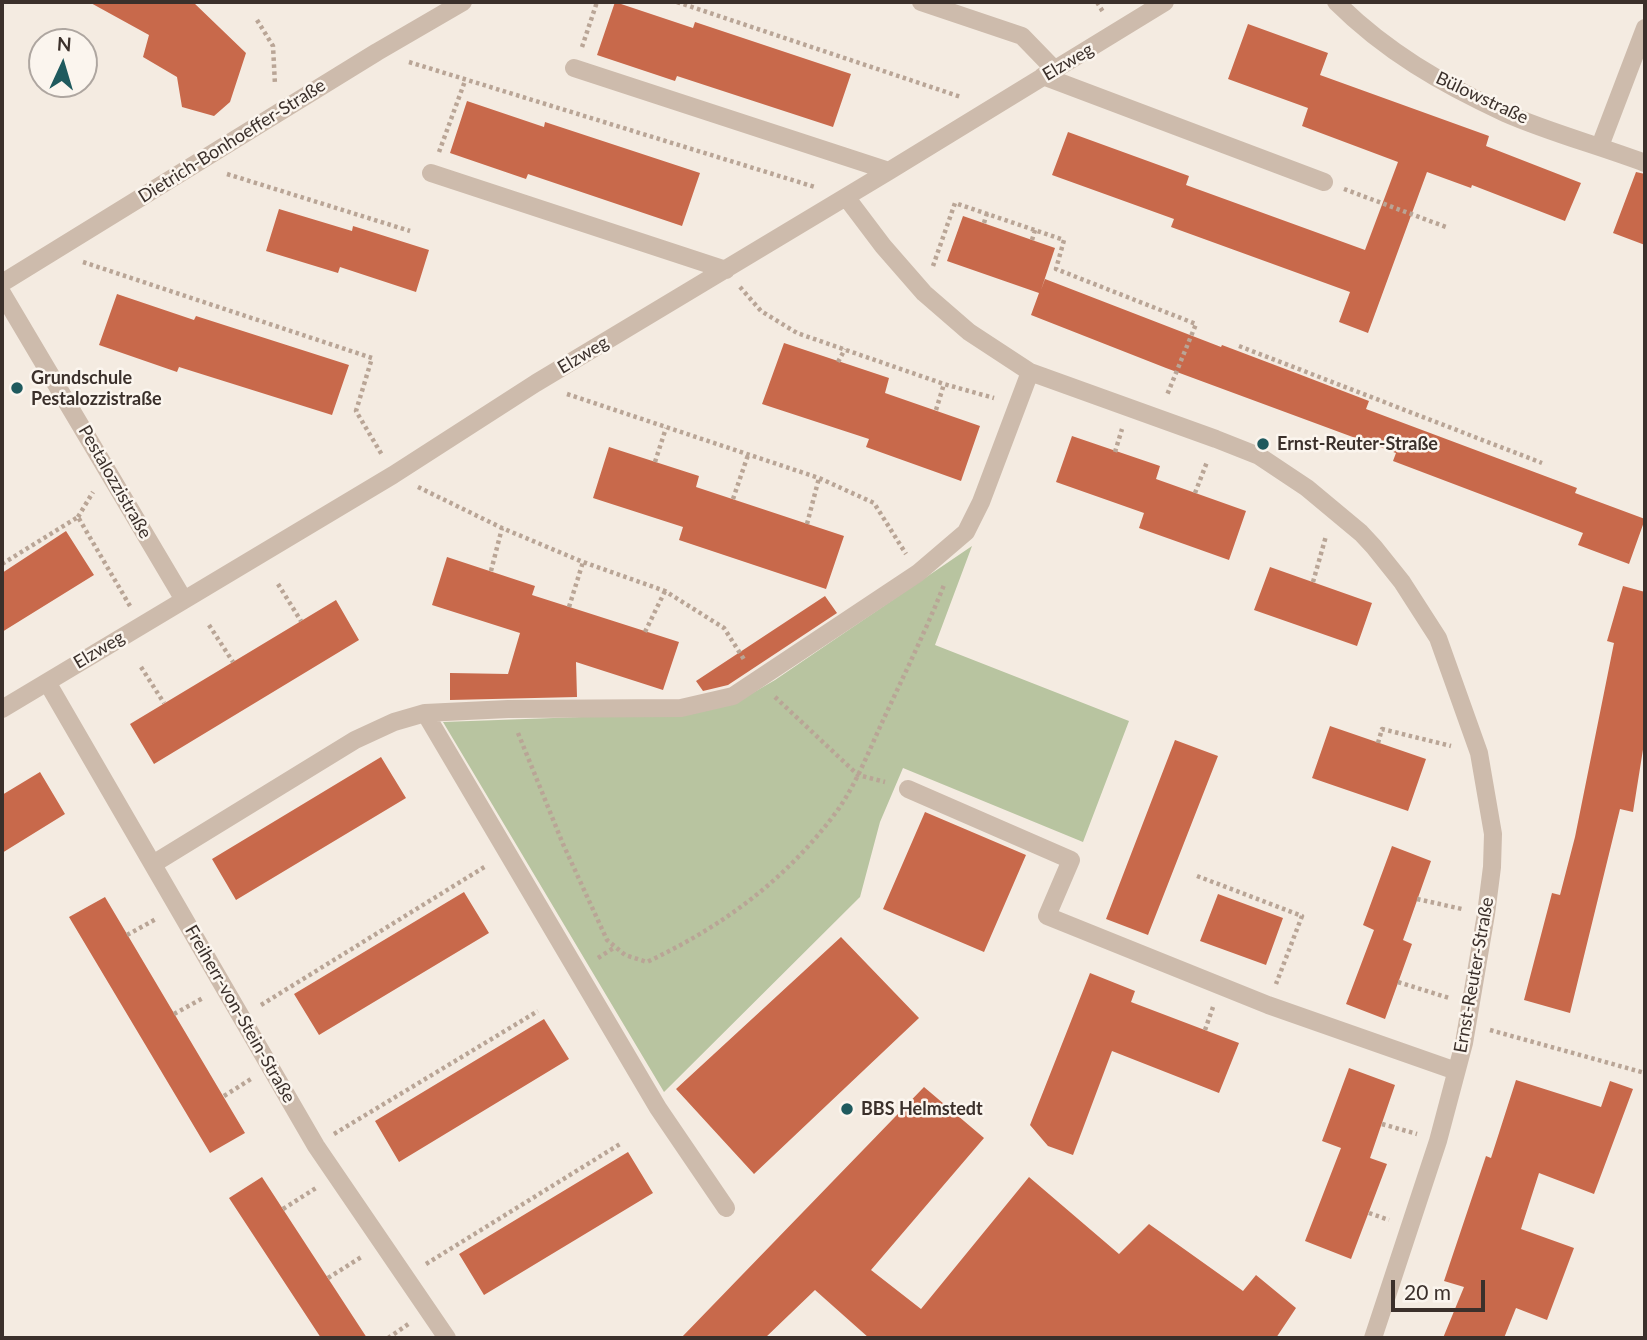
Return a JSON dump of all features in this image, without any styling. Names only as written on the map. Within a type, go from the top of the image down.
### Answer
[{"type":"street","name":"Dietrich-Bonhoeffer-Straße","points":[[2,283],[463,2]]},
{"type":"street","points":[[920,2],[1022,36],[1049,73],[1324,182]]},
{"type":"street","name":"Elzweg","points":[[2,709],[393,475],[536,383],[889,172],[1165,2]]},
{"type":"street","name":"Bülowstraße","points":[[1336,2],[1361,26],[1408,62],[1442,81],[1507,114],[1645,163]]},
{"type":"street","points":[[1600,146],[1645,29]]},
{"type":"street","points":[[575,68],[889,172]]},
{"type":"street","points":[[431,173],[726,270]]},
{"type":"street","name":"Ernst-Reuter-Straße","points":[[846,197],[883,246],[924,293],[968,332],[1030,372],[1259,456],[1334,509],[1374,547],[1402,582],[1432,628],[1446,658],[1479,753],[1493,834],[1492,867],[1486,914],[1456,1071],[1438,1141],[1373,1338]]},
{"type":"street","name":"Pestalozzistraße","points":[[2,293],[184,600]]},
{"type":"street","points":[[153,864],[355,740],[394,722],[425,713],[508,709],[681,708],[733,696],[918,573],[966,532],[981,502],[1030,372]]},
{"type":"street","name":"Freiherr-von-Stein-Straße","points":[[47,682],[316,1146],[446,1338]]},
{"type":"street","points":[[425,713],[658,1108],[726,1208]]},
{"type":"street","name":"Ernst-Reuter-Straße","points":[[908,789],[1071,860],[1047,916],[1268,1005],[1456,1071]]},
{"type":"path","points":[[588,30],[597,2]]},
{"type":"path","points":[[677,2],[992,107]]},
{"type":"path","points":[[257,20],[273,46],[277,113]]},
{"type":"path","points":[[377,52],[846,197]]},
{"type":"path","points":[[448,130],[465,81]]},
{"type":"path","points":[[194,164],[410,231]]},
{"type":"path","points":[[1324,182],[1446,228]]},
{"type":"path","points":[[924,293],[955,203],[1064,240],[1056,269],[1196,324],[1157,418]]},
{"type":"path","points":[[984,223],[987,214]]},
{"type":"path","points":[[1032,240],[1035,230]]},
{"type":"path","points":[[52,252],[372,358],[356,411],[393,475],[502,528],[583,562],[665,591],[724,628],[757,681],[858,775],[908,789]]},
{"type":"path","points":[[726,270],[761,312],[797,333],[944,384],[1017,405]]},
{"type":"path","points":[[1239,346],[1542,463]]},
{"type":"path","points":[[838,362],[845,349]]},
{"type":"path","points":[[536,383],[819,478],[874,503],[918,573]]},
{"type":"path","points":[[936,410],[944,384]]},
{"type":"path","points":[[655,462],[666,428]]},
{"type":"path","points":[[1195,493],[1216,439]]},
{"type":"path","points":[[733,499],[748,455]]},
{"type":"path","points":[[807,524],[819,478]]},
{"type":"path","points":[[1313,582],[1334,509]]},
{"type":"path","points":[[2,564],[78,517],[141,624]]},
{"type":"path","points":[[491,571],[502,528]]},
{"type":"path","points":[[569,607],[583,562]]},
{"type":"path","points":[[508,709],[563,844],[607,940],[625,955],[647,962],[688,943],[729,918],[788,869],[837,810],[858,775],[946,580]]},
{"type":"path","points":[[278,584],[301,621]]},
{"type":"path","points":[[645,632],[665,591]]},
{"type":"path","points":[[209,625],[233,662]]},
{"type":"path","points":[[141,667],[164,703]]},
{"type":"path","points":[[1378,743],[1382,729],[1479,753]]},
{"type":"path","points":[[240,1018],[508,853]]},
{"type":"path","points":[[1197,876],[1302,916],[1268,1005]]},
{"type":"path","points":[[1250,906],[1253,897]]},
{"type":"path","points":[[1417,899],[1486,914]]},
{"type":"path","points":[[127,935],[178,906]]},
{"type":"path","points":[[1398,982],[1469,1005]]},
{"type":"path","points":[[174,1014],[222,986]]},
{"type":"path","points":[[316,1146],[538,1011]]},
{"type":"path","points":[[1466,1023],[1645,1073]]},
{"type":"path","points":[[224,1096],[269,1067]]},
{"type":"path","points":[[1382,1124],[1438,1141]]},
{"type":"path","points":[[404,1277],[620,1144]]},
{"type":"path","points":[[283,1209],[335,1176]]},
{"type":"path","points":[[328,1278],[381,1244]]},
{"type":"green space","points":[[972,546],[935,645],[1129,721],[1083,842],[903,768],[880,822],[860,897],[664,1092],[443,722],[691,713],[737,702],[775,680]]},
{"type":"building","points":[[89,2],[193,2],[246,53],[230,102],[214,116],[182,107],[177,77],[143,57],[149,35]]},
{"type":"building","points":[[615,2],[693,28],[695,22],[851,74],[833,127],[677,76],[675,81],[597,55]]},
{"type":"building","points":[[1248,24],[1328,53],[1320,75],[1489,136],[1486,146],[1581,183],[1565,221],[1472,185],[1471,188],[1427,172],[1368,333],[1339,322],[1350,292],[1171,227],[1174,219],[1052,175],[1068,132],[1189,176],[1186,185],[1365,250],[1398,162],[1302,126],[1308,108],[1228,79]]},
{"type":"building","points":[[467,101],[544,127],[545,122],[700,173],[682,226],[528,174],[526,179],[450,153]]},
{"type":"building","points":[[1636,172],[1645,174],[1645,245],[1613,233]]},
{"type":"building","points":[[279,209],[352,231],[353,226],[429,250],[416,292],[340,267],[338,273],[266,251]]},
{"type":"building","points":[[963,216],[1055,248],[1041,290],[1045,279],[1296,373],[1369,401],[1366,409],[1577,488],[1575,493],[1645,519],[1629,564],[1578,545],[1583,533],[1393,461],[1396,453],[1031,315],[1039,293],[947,261]]},
{"type":"building","points":[[117,294],[194,320],[196,316],[349,365],[332,415],[179,367],[177,372],[99,345]]},
{"type":"building","points":[[784,343],[889,378],[885,393],[980,426],[961,481],[866,447],[869,439],[762,404]]},
{"type":"building","points":[[1072,436],[1160,466],[1156,479],[1246,511],[1229,560],[1139,528],[1144,513],[1056,482]]},
{"type":"building","points":[[609,447],[699,476],[696,487],[844,536],[826,589],[679,540],[683,527],[593,498]]},
{"type":"building","points":[[66,531],[94,575],[2,632],[2,573]]},
{"type":"building","points":[[447,557],[535,586],[532,595],[679,642],[663,690],[576,662],[577,697],[450,700],[450,673],[508,674],[520,633],[432,605]]},
{"type":"building","points":[[1270,567],[1372,603],[1357,646],[1254,610]]},
{"type":"building","points":[[1623,586],[1645,592],[1645,737],[1633,812],[1620,809],[1570,1013],[1524,1000],[1552,893],[1560,895],[1575,837],[1614,643],[1607,641]]},
{"type":"building","points":[[825,596],[837,613],[728,685],[703,691],[696,681]]},
{"type":"building","points":[[336,600],[359,640],[154,764],[130,724]]},
{"type":"building","points":[[1330,726],[1426,759],[1408,811],[1312,778]]},
{"type":"building","points":[[1175,740],[1218,756],[1148,935],[1106,919]]},
{"type":"building","points":[[381,757],[406,798],[236,900],[212,859]]},
{"type":"building","points":[[40,772],[65,814],[2,853],[2,795]]},
{"type":"building","points":[[925,812],[1026,855],[984,952],[883,909]]},
{"type":"building","points":[[1392,846],[1431,861],[1403,940],[1412,944],[1385,1019],[1346,1004],[1374,930],[1363,925]]},
{"type":"building","points":[[464,892],[489,933],[319,1035],[294,994]]},
{"type":"building","points":[[1218,894],[1283,918],[1266,965],[1200,941]]},
{"type":"building","points":[[105,897],[245,1133],[210,1153],[69,917]]},
{"type":"building","points":[[841,937],[919,1018],[754,1174],[676,1089]]},
{"type":"building","points":[[1090,973],[1135,991],[1131,1002],[1239,1043],[1219,1093],[1112,1051],[1073,1155],[1048,1146],[1030,1125]]},
{"type":"building","points":[[544,1019],[569,1059],[399,1162],[375,1121]]},
{"type":"building","points":[[1349,1068],[1395,1085],[1370,1158],[1387,1164],[1351,1259],[1305,1241],[1341,1148],[1322,1141]]},
{"type":"building","points":[[1516,1080],[1601,1107],[1610,1081],[1633,1089],[1594,1194],[1539,1173],[1521,1229],[1574,1248],[1547,1320],[1516,1308],[1504,1338],[1443,1338],[1464,1287],[1444,1281],[1486,1156],[1491,1158]]},
{"type":"building","points":[[924,1087],[984,1138],[871,1270],[921,1309],[1029,1177],[1119,1254],[1149,1224],[1243,1291],[1256,1275],[1296,1308],[1276,1338],[869,1338],[815,1290],[765,1338],[681,1338]]},
{"type":"building","points":[[628,1152],[653,1193],[484,1295],[459,1254]]},
{"type":"building","points":[[262,1177],[367,1338],[321,1338],[229,1198]]},
{"type":"place","name":"Grundschule Pestalozzistraße","points":[[17,388]]},
{"type":"place","name":"Ernst-Reuter-Straße","points":[[1263,444]]},
{"type":"place","name":"BBS Helmstedt","points":[[847,1109]]}]
